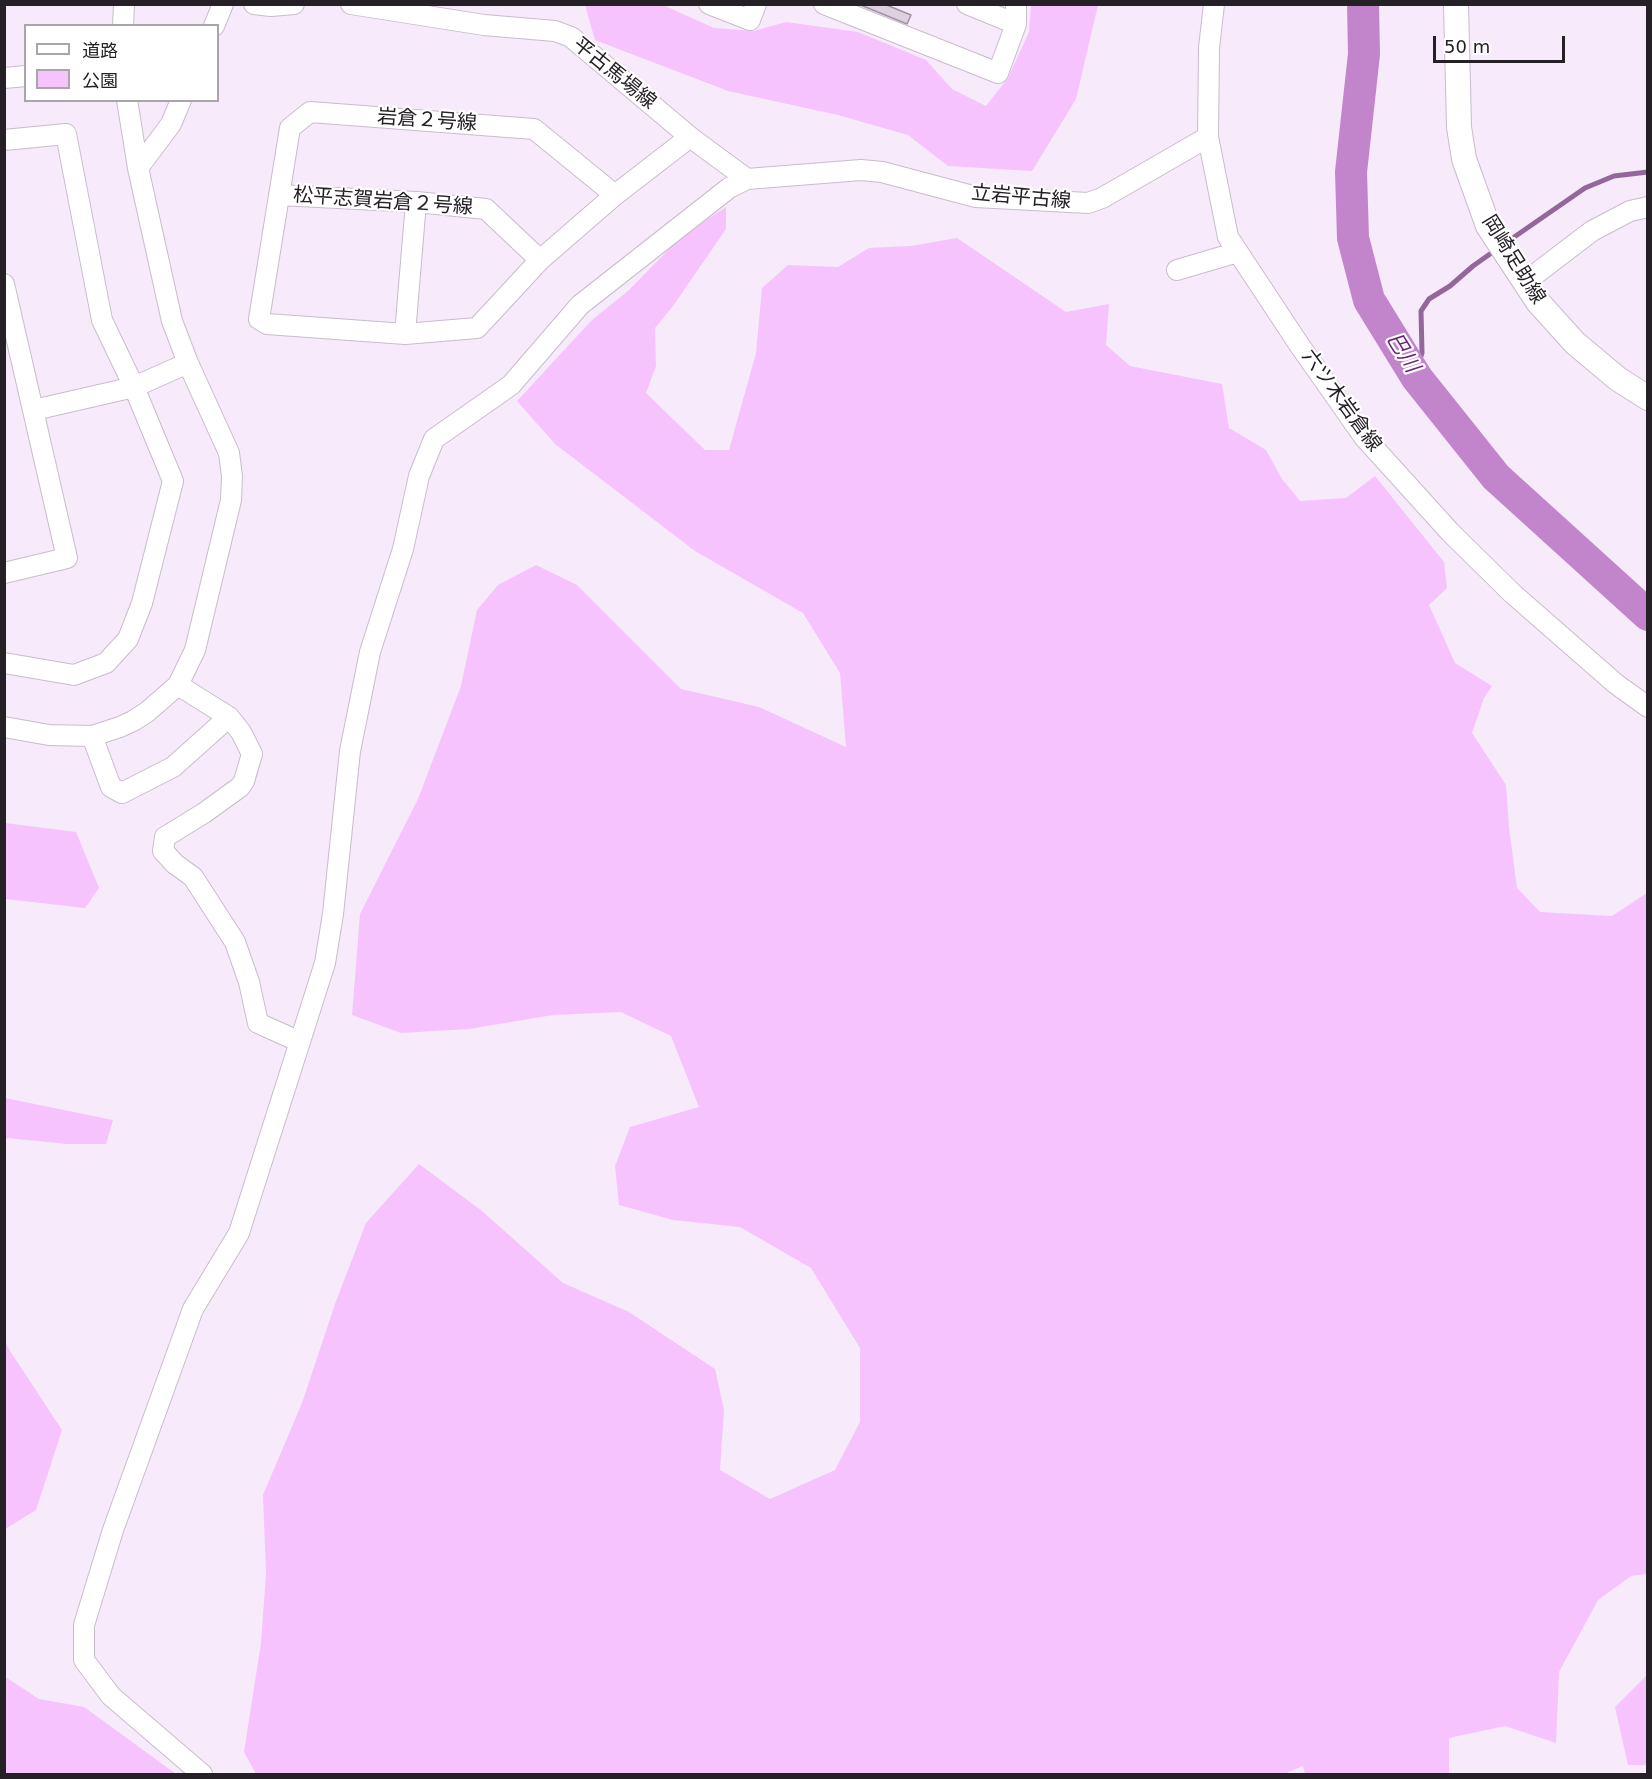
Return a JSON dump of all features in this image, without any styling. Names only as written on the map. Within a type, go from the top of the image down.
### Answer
[{"type":"main road","name":"岡崎足助線","points":[[1456,4],[1459,128],[1464,159],[1488,226],[1538,302],[1575,343],[1618,379],[1647,398]]},
{"type":"street","points":[[123,24],[124,4]]},
{"type":"street","points":[[215,24],[223,4]]},
{"type":"street","points":[[254,4],[271,6],[294,4]]},
{"type":"street","name":"平古馬場線","points":[[351,4],[484,25],[555,31],[571,37],[690,137],[747,179]]},
{"type":"street","points":[[709,4],[750,20],[756,4]]},
{"type":"street","points":[[967,4],[1016,24]]},
{"type":"street","points":[[829,6],[998,73],[1016,24],[1016,4]]},
{"type":"street","name":"六ツ木岩倉線","points":[[1214,4],[1209,48],[1208,137],[1228,237],[1364,437],[1450,532],[1514,594],[1616,684],[1647,707]]},
{"type":"street","points":[[4,78],[24,76]]},
{"type":"street","points":[[4,727],[50,735],[92,736],[120,727],[140,716],[177,685],[195,650],[231,500],[232,476],[229,453],[188,363],[172,321],[138,168],[127,102]]},
{"type":"street","points":[[138,168],[171,124],[180,102]]},
{"type":"street","name":"岩倉２号線","points":[[405,334],[267,324],[259,319],[290,128],[310,112],[534,129],[615,195]]},
{"type":"street","points":[[4,140],[66,134],[102,320],[134,387],[173,481],[142,603],[128,639],[106,663],[74,675],[4,663]]},
{"type":"street","points":[[416,202],[405,334],[477,328],[540,260],[615,195],[690,137]]},
{"type":"street","name":"立岩平古線","points":[[747,179],[861,170],[882,172],[976,197],[1088,204],[1208,137]]},
{"type":"street","points":[[202,1774],[111,1696],[84,1660],[84,1624],[113,1530],[193,1309],[239,1233],[325,963],[333,914],[350,751],[370,652],[403,549],[419,476],[434,438],[511,384],[580,305],[729,188],[747,179]]},
{"type":"street","name":"松平志賀岩倉２号線","points":[[279,195],[416,202],[486,209],[540,260]]},
{"type":"street","points":[[1525,282],[1592,231],[1630,211],[1647,207]]},
{"type":"street","points":[[1177,270],[1238,252]]},
{"type":"street","points":[[4,284],[11,347],[34,410],[67,558],[4,573]]},
{"type":"street","points":[[34,410],[134,387],[188,363]]},
{"type":"street","points":[[177,685],[230,717],[252,754],[240,787],[165,837],[163,851],[193,877],[235,942],[249,982],[258,1023],[300,1042]]},
{"type":"street","points":[[92,736],[111,787],[122,793],[173,767],[230,717]]},
{"type":"green space","points":[[585,5],[663,5],[714,28],[754,31],[786,22],[858,32],[926,60],[952,89],[986,106],[1008,78],[1029,32],[1031,5],[1098,5],[1076,99],[1032,171],[948,166],[908,135],[838,115],[728,91],[595,40]]},
{"type":"green space","points":[[726,207],[726,229],[673,306],[655,328],[656,366],[646,393],[705,450],[729,450],[756,353],[762,288],[788,265],[838,267],[869,248],[911,246],[957,238],[1066,312],[1109,304],[1106,345],[1130,366],[1222,384],[1229,428],[1266,450],[1282,479],[1300,501],[1346,498],[1375,476],[1444,562],[1447,588],[1429,605],[1455,663],[1492,686],[1484,698],[1472,733],[1506,785],[1517,888],[1540,912],[1612,916],[1647,893],[1647,1574],[1631,1576],[1598,1600],[1559,1672],[1556,1743],[1505,1726],[1449,1738],[1449,1774],[1305,1774],[1303,1766],[1284,1774],[256,1774],[244,1752],[261,1643],[266,1574],[263,1495],[302,1403],[335,1304],[366,1223],[419,1164],[482,1211],[563,1283],[629,1312],[715,1369],[724,1410],[720,1470],[770,1499],[835,1470],[860,1422],[860,1348],[811,1268],[740,1227],[673,1220],[619,1205],[615,1166],[630,1127],[699,1107],[671,1036],[621,1012],[553,1015],[469,1029],[401,1033],[352,1015],[360,914],[418,799],[461,686],[477,610],[498,585],[536,565],[577,585],[681,689],[759,707],[846,747],[840,673],[803,613],[695,551],[555,444],[517,401],[592,320],[629,290],[681,237]]},
{"type":"green space","points":[[5,823],[76,832],[99,888],[85,908],[5,899]]},
{"type":"green space","points":[[5,1098],[113,1120],[106,1144],[67,1144],[7,1138],[5,1141]]},
{"type":"green space","points":[[4,1339],[62,1430],[36,1510],[5,1529]]},
{"type":"green space","points":[[1647,1675],[1647,1765],[1628,1765],[1615,1707]]},
{"type":"green space","points":[[4,1676],[39,1699],[84,1707],[176,1774],[5,1774]]},
{"type":"building","points":[[858,4],[884,4],[911,15],[907,24]]},
{"type":"waterway","name":"巴川","points":[[1363,4],[1364,54],[1351,172],[1353,238],[1369,300],[1417,378],[1496,477],[1648,615]]},
{"type":"waterway","points":[[1507,242],[1585,188],[1614,176],[1648,172]]},
{"type":"waterway","points":[[1412,382],[1422,353],[1421,311],[1429,299],[1450,286],[1497,249]]}]
